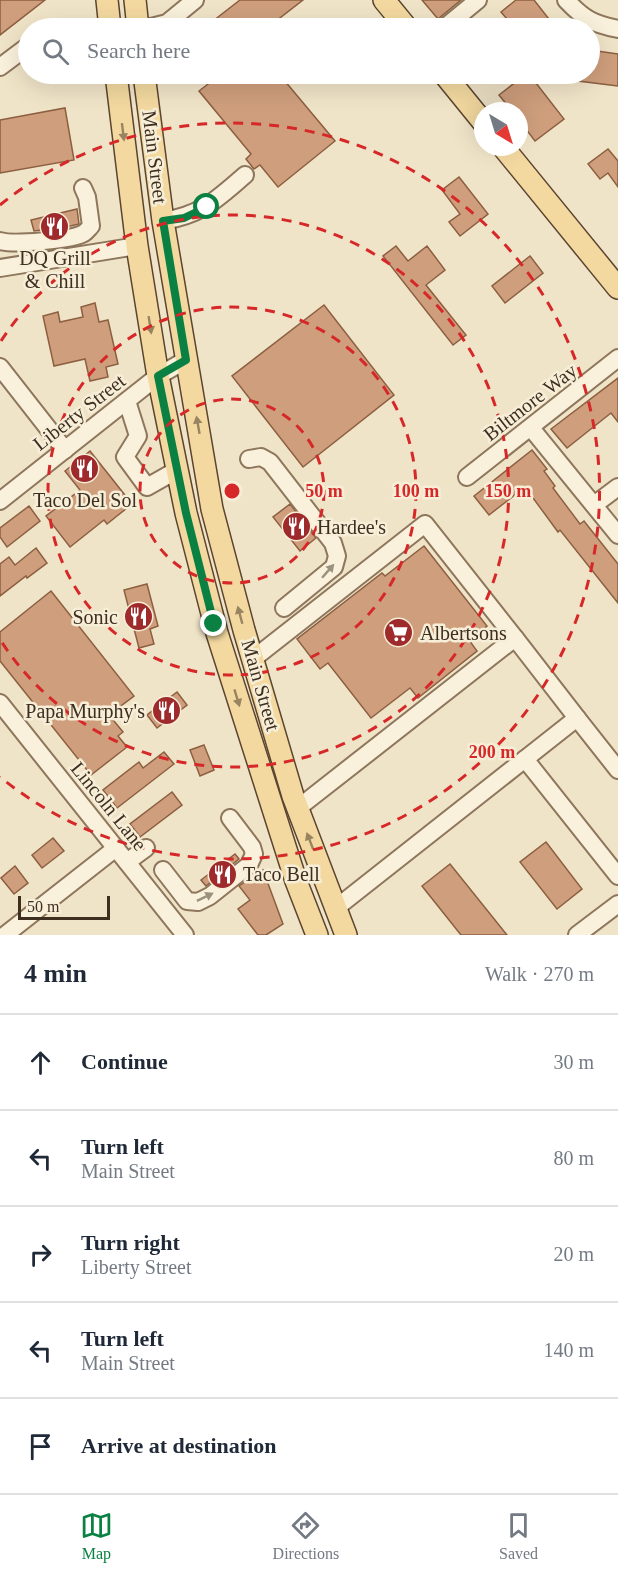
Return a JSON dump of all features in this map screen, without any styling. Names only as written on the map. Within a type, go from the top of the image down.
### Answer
[{"type":"main road","points":[[107,0],[109,18]]},
{"type":"main road","points":[[135,0],[137,18]]},
{"type":"main road","points":[[384,0],[399,18]]},
{"type":"main road","name":"Main Street","points":[[117,84],[138,246],[158,376],[177,470],[220,642],[296,881],[317,935]]},
{"type":"main road","name":"Main Street","points":[[145,84],[163,221],[213,509],[253,659],[298,808],[346,935]]},
{"type":"main road","points":[[452,84],[474,111]]},
{"type":"main road","points":[[511,156],[615,278]]},
{"type":"street","points":[[456,18],[478,0]]},
{"type":"street","points":[[567,0],[585,18]]},
{"type":"street","points":[[177,18],[193,1]]},
{"type":"street","points":[[600,26],[618,28]]},
{"type":"street","points":[[0,67],[18,54]]},
{"type":"street","points":[[163,221],[184,218],[207,207],[245,175]]},
{"type":"street","points":[[0,241],[9,244],[27,243],[84,233],[91,226],[87,197],[83,188]]},
{"type":"street","points":[[0,268],[138,246]]},
{"type":"street","name":"Biltmore Way","points":[[466,477],[618,358]]},
{"type":"street","name":"Liberty Street","points":[[0,501],[158,376],[186,360]]},
{"type":"street","points":[[0,367],[65,450]]},
{"type":"street","points":[[127,400],[138,436],[125,457],[147,487],[177,470]]},
{"type":"street","points":[[531,428],[618,535]]},
{"type":"street","points":[[249,459],[261,457],[270,462],[333,543],[337,556],[334,567],[284,608]]},
{"type":"street","points":[[594,506],[618,487]]},
{"type":"street","points":[[253,659],[425,524],[618,770]]},
{"type":"street","points":[[298,808],[515,638]]},
{"type":"street","name":"Lincoln Lane","points":[[1,706],[185,935]]},
{"type":"street","points":[[336,908],[577,718]]},
{"type":"street","points":[[525,759],[618,876]]},
{"type":"street","points":[[163,870],[188,901],[198,902],[210,896],[249,865],[254,854],[252,847],[230,818]]},
{"type":"street","points":[[5,935],[116,848]]},
{"type":"street","points":[[127,862],[146,848]]},
{"type":"street","points":[[578,935],[618,904]]},
{"type":"building","points":[[0,0],[45,0],[22,18],[18,18],[18,21],[0,35]]},
{"type":"building","points":[[240,0],[303,0],[280,18],[217,18]]},
{"type":"building","points":[[422,0],[461,0],[439,18]]},
{"type":"building","points":[[516,0],[534,0],[548,18],[506,18],[501,12]]},
{"type":"building","points":[[600,51],[618,54],[618,86],[600,84]]},
{"type":"building","points":[[208,84],[287,84],[335,141],[278,187],[260,165],[254,169],[246,159],[251,154],[199,91]]},
{"type":"building","points":[[513,84],[537,84],[564,119],[535,141],[528,132],[528,102],[505,102],[499,95]]},
{"type":"building","points":[[65,108],[74,160],[0,173],[0,120]]},
{"type":"building","points":[[608,149],[618,161],[618,187],[608,173],[600,179],[588,164]]},
{"type":"building","points":[[459,177],[488,214],[460,236],[449,222],[460,214],[442,190]]},
{"type":"building","points":[[77,209],[79,224],[34,231],[31,220]]},
{"type":"building","points":[[396,246],[408,261],[427,246],[445,270],[426,285],[466,335],[453,345],[383,256]]},
{"type":"building","points":[[530,256],[543,273],[505,303],[492,286]]},
{"type":"building","points":[[95,303],[99,322],[108,320],[118,364],[106,367],[108,377],[90,381],[85,359],[54,366],[43,316],[58,312],[60,322],[83,317],[81,307]]},
{"type":"building","points":[[324,305],[394,395],[303,467],[232,376]]},
{"type":"building","points":[[618,378],[618,422],[611,413],[567,448],[551,429]]},
{"type":"building","points":[[532,450],[547,469],[544,471],[555,486],[553,488],[580,524],[584,521],[618,564],[618,603],[560,530],[558,532],[525,487],[489,515],[474,496]]},
{"type":"building","points":[[90,451],[132,504],[107,524],[104,520],[70,547],[46,516],[80,490],[65,471]]},
{"type":"building","points":[[290,504],[316,538],[300,551],[273,517]]},
{"type":"building","points":[[29,506],[40,521],[7,547],[0,537],[0,528]]},
{"type":"building","points":[[424,546],[487,626],[469,640],[477,651],[418,698],[410,688],[371,718],[328,663],[320,669],[297,639],[382,573],[385,576]]},
{"type":"building","points":[[36,548],[47,563],[0,596],[0,564],[9,557],[15,565]]},
{"type":"building","points":[[147,584],[158,626],[150,629],[154,644],[139,648],[124,590]]},
{"type":"building","points":[[51,591],[134,696],[109,715],[123,732],[118,736],[127,747],[91,775],[0,661],[0,632]]},
{"type":"building","points":[[177,692],[187,705],[157,728],[147,715]]},
{"type":"building","points":[[204,745],[214,770],[200,776],[190,750]]},
{"type":"building","points":[[164,752],[174,764],[117,808],[103,790],[139,762],[143,768]]},
{"type":"building","points":[[172,792],[182,805],[140,837],[130,824]]},
{"type":"building","points":[[53,838],[64,851],[42,868],[32,855]]},
{"type":"building","points":[[546,842],[582,889],[557,909],[520,862]]},
{"type":"building","points":[[235,854],[239,859],[206,886],[201,880]]},
{"type":"building","points":[[450,864],[507,935],[461,935],[422,886]]},
{"type":"building","points":[[15,866],[28,883],[14,894],[1,878]]},
{"type":"building","points":[[263,870],[283,924],[266,935],[258,935],[238,909],[250,900],[239,886]]},
{"type":"place","name":"DQ Grill & Chill","points":[[55,227]]},
{"type":"place","name":"Taco Del Sol","points":[[85,469]]},
{"type":"place","name":"Hardee's","points":[[296,527]]},
{"type":"place","name":"Sonic","points":[[139,617]]},
{"type":"place","name":"Albertsons","points":[[399,633]]},
{"type":"place","name":"Papa Murphy's","points":[[166,711]]},
{"type":"place","name":"Taco Bell","points":[[222,874]]},
{"type":"route","points":[[207,207],[184,218],[163,221],[186,360],[158,376],[186,513],[214,624]]}]
